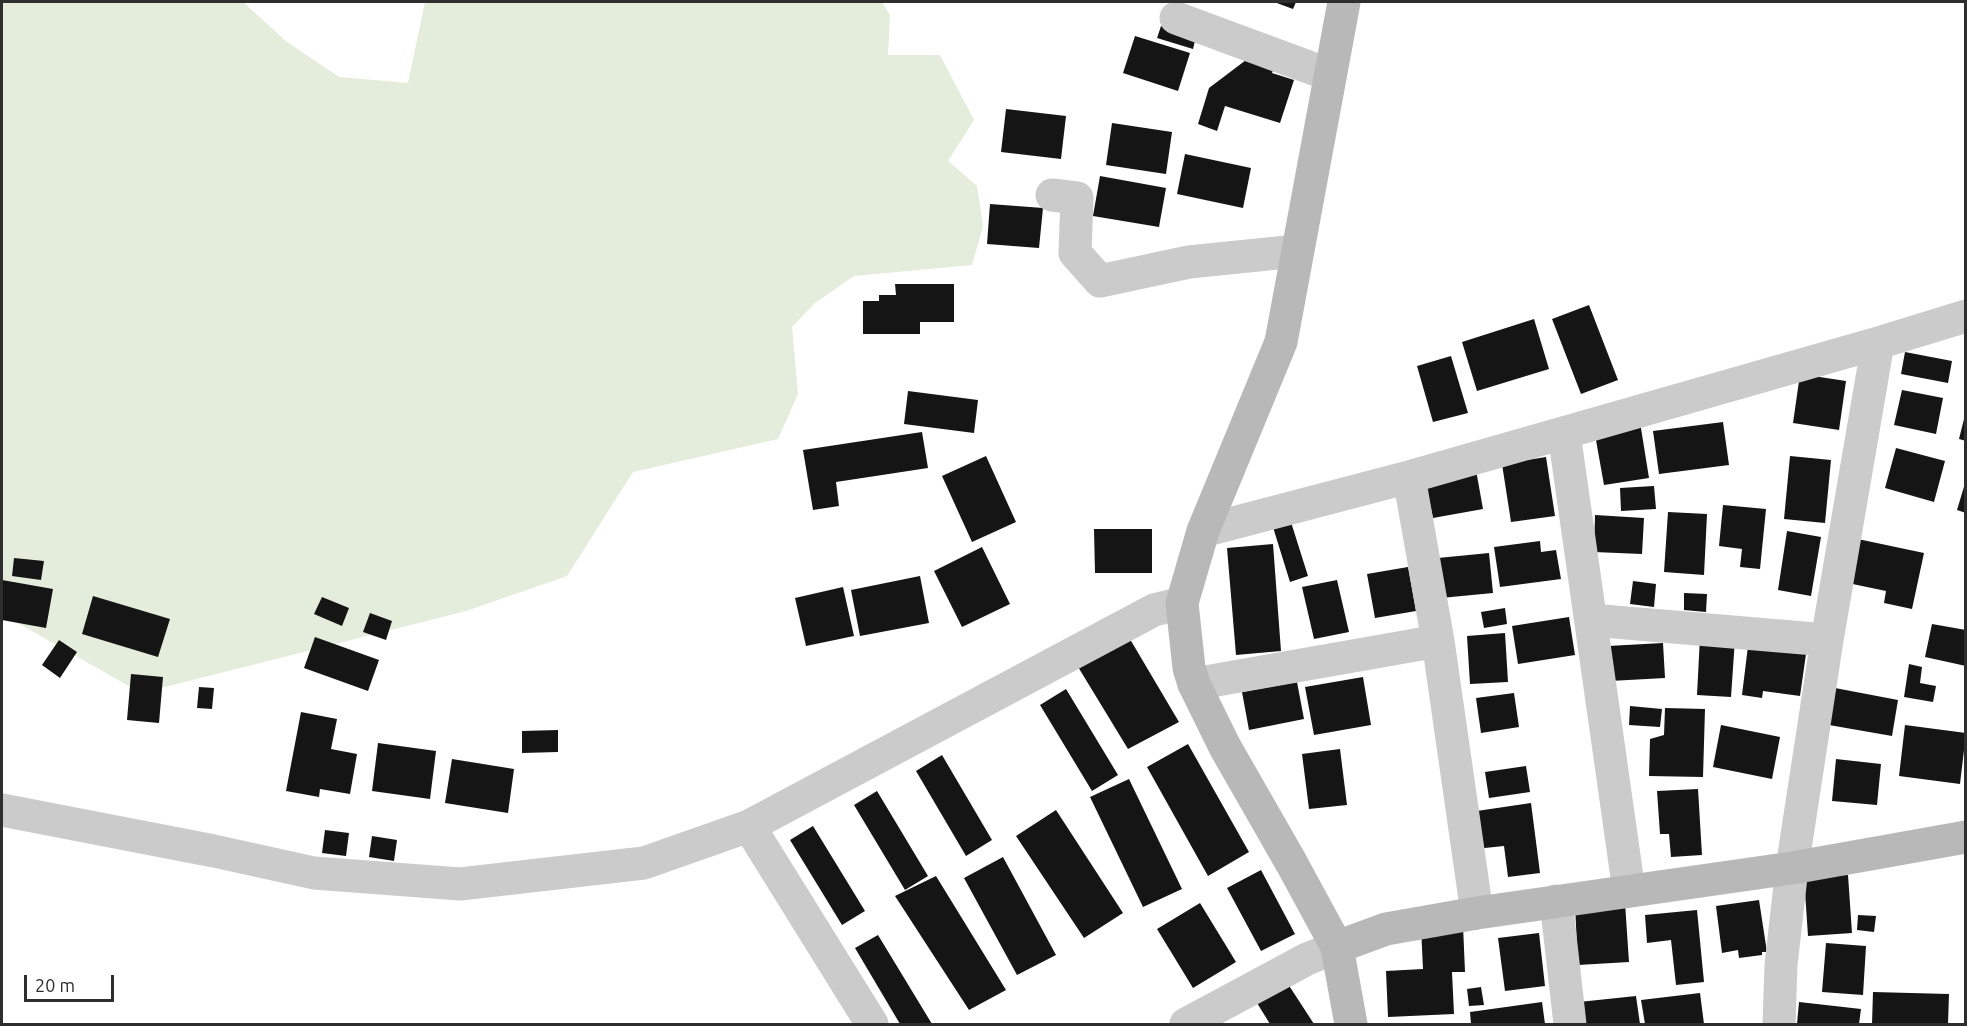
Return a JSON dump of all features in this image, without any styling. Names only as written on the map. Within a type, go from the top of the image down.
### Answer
[{"type":"street","points":[[1344,2],[1281,342],[1203,531],[1182,603],[1189,668],[1194,684],[1225,747],[1337,947],[1351,1024]]},
{"type":"street","points":[[1176,18],[1330,75]]},
{"type":"street","points":[[1052,195],[1077,198],[1074,253],[1100,280],[1189,262],[1297,251]]},
{"type":"street","points":[[1203,531],[1409,477],[1965,316]]},
{"type":"street","points":[[1779,1024],[1781,965],[1792,868],[1827,640],[1878,343]]},
{"type":"street","points":[[1564,433],[1629,891]]},
{"type":"street","points":[[1409,477],[1438,641],[1477,913]]},
{"type":"street","points":[[2,810],[191,846],[314,873],[460,884],[644,862],[749,826],[1154,610],[1182,603]]},
{"type":"street","points":[[1591,620],[1827,640]]},
{"type":"street","points":[[1194,684],[1438,641]]},
{"type":"street","points":[[749,826],[867,1022]]},
{"type":"street","points":[[1186,1024],[1307,959],[1386,929],[1556,901],[1792,868],[1965,837]]},
{"type":"street","points":[[1556,901],[1570,1024]]},
{"type":"green space","points":[[2,2],[243,2],[287,42],[339,77],[408,83],[425,2],[882,2],[890,15],[888,55],[940,55],[974,120],[948,161],[977,186],[983,226],[972,265],[854,276],[815,303],[792,327],[798,394],[778,439],[633,472],[567,576],[466,611],[141,693],[2,614]]},
{"type":"building","points":[[1274,2],[1296,2],[1293,9]]},
{"type":"building","points":[[1161,26],[1196,37],[1193,49],[1157,38]]},
{"type":"building","points":[[1135,36],[1190,53],[1178,91],[1123,73]]},
{"type":"building","points":[[1250,57],[1275,65],[1272,73],[1294,80],[1280,123],[1225,106],[1217,131],[1198,124],[1209,88]]},
{"type":"building","points":[[1006,109],[1066,116],[1061,159],[1001,152]]},
{"type":"building","points":[[1112,123],[1172,132],[1166,174],[1106,165]]},
{"type":"building","points":[[1185,154],[1251,168],[1243,208],[1177,194]]},
{"type":"building","points":[[1100,176],[1166,188],[1159,227],[1093,216]]},
{"type":"building","points":[[990,204],[1043,208],[1039,248],[987,244]]},
{"type":"building","points":[[895,284],[954,284],[954,322],[920,322],[920,334],[863,334],[863,301],[879,301],[879,295],[896,295]]},
{"type":"building","points":[[1589,305],[1618,380],[1581,394],[1552,319]]},
{"type":"building","points":[[1534,319],[1549,369],[1477,391],[1462,342]]},
{"type":"building","points":[[1905,352],[1952,361],[1948,383],[1901,374]]},
{"type":"building","points":[[1451,356],[1468,413],[1433,422],[1417,366]]},
{"type":"building","points":[[1800,374],[1846,381],[1839,430],[1793,423]]},
{"type":"building","points":[[1902,390],[1943,398],[1936,434],[1894,425]]},
{"type":"building","points":[[908,391],[978,400],[974,433],[904,424]]},
{"type":"building","points":[[1966,415],[1966,441],[1959,439]]},
{"type":"building","points":[[1640,422],[1649,478],[1604,485],[1594,429]]},
{"type":"building","points":[[1723,422],[1729,465],[1659,474],[1653,431]]},
{"type":"building","points":[[922,432],[928,468],[836,482],[839,506],[813,510],[803,450]]},
{"type":"building","points":[[1896,448],[1945,461],[1934,502],[1885,488]]},
{"type":"building","points":[[986,456],[1016,522],[972,542],[942,476]]},
{"type":"building","points":[[1790,456],[1831,460],[1825,523],[1784,519]]},
{"type":"building","points":[[1546,457],[1555,516],[1511,522],[1502,464]]},
{"type":"building","points":[[1476,470],[1483,509],[1433,518],[1425,480]]},
{"type":"building","points":[[1966,480],[1966,513],[1957,510]]},
{"type":"building","points":[[1654,486],[1656,509],[1621,511],[1620,488]]},
{"type":"building","points":[[1723,505],[1766,509],[1760,569],[1740,567],[1742,549],[1719,546]]},
{"type":"building","points":[[1668,512],[1707,514],[1704,575],[1664,572]]},
{"type":"building","points":[[1595,515],[1644,518],[1642,554],[1594,552]]},
{"type":"building","points":[[1290,519],[1308,576],[1290,582],[1272,524]]},
{"type":"building","points":[[1094,529],[1152,529],[1152,573],[1095,573]]},
{"type":"building","points":[[1787,531],[1821,537],[1811,596],[1778,590]]},
{"type":"building","points":[[1853,538],[1924,553],[1912,609],[1884,603],[1886,591],[1843,582]]},
{"type":"building","points":[[1540,541],[1541,552],[1556,550],[1561,579],[1500,587],[1494,547]]},
{"type":"building","points":[[1273,544],[1281,651],[1236,655],[1227,548]]},
{"type":"building","points":[[982,547],[1010,604],[962,627],[934,571]]},
{"type":"building","points":[[1489,553],[1493,593],[1441,598],[1438,558]]},
{"type":"building","points":[[14,558],[44,561],[41,580],[12,576]]},
{"type":"building","points":[[1408,567],[1416,611],[1375,618],[1367,574]]},
{"type":"building","points":[[920,576],[929,623],[860,636],[851,590]]},
{"type":"building","points":[[2,580],[53,589],[46,628],[2,620]]},
{"type":"building","points":[[1337,580],[1349,632],[1314,639],[1302,587]]},
{"type":"building","points":[[1633,581],[1656,584],[1654,607],[1630,604]]},
{"type":"building","points":[[843,587],[854,636],[806,646],[795,598]]},
{"type":"building","points":[[1684,593],[1707,594],[1706,612],[1684,610]]},
{"type":"building","points":[[93,596],[170,619],[158,657],[82,634]]},
{"type":"building","points":[[322,597],[349,608],[342,626],[314,614]]},
{"type":"building","points":[[1505,608],[1507,624],[1484,628],[1481,612]]},
{"type":"building","points":[[370,613],[392,621],[386,640],[363,632]]},
{"type":"building","points":[[1569,617],[1575,655],[1518,664],[1512,626]]},
{"type":"building","points":[[1932,624],[1966,630],[1966,666],[1925,657]]},
{"type":"building","points":[[1124,629],[1179,722],[1128,749],[1072,657]]},
{"type":"building","points":[[1505,633],[1508,682],[1470,684],[1467,636]]},
{"type":"building","points":[[315,637],[379,660],[368,691],[304,668]]},
{"type":"building","points":[[1700,637],[1735,639],[1731,697],[1697,695]]},
{"type":"building","points":[[59,640],[77,652],[60,678],[42,665]]},
{"type":"building","points":[[1663,643],[1665,678],[1610,681],[1608,646]]},
{"type":"building","points":[[1748,646],[1806,654],[1800,696],[1763,691],[1762,698],[1742,695]]},
{"type":"building","points":[[1909,664],[1922,667],[1920,683],[1936,686],[1933,702],[1904,697]]},
{"type":"building","points":[[131,674],[163,677],[159,723],[127,720]]},
{"type":"building","points":[[1363,677],[1371,725],[1314,735],[1305,687]]},
{"type":"building","points":[[1297,682],[1304,719],[1249,730],[1242,692]]},
{"type":"building","points":[[199,687],[214,688],[212,709],[197,708]]},
{"type":"building","points":[[1835,688],[1898,700],[1892,736],[1829,725]]},
{"type":"building","points":[[1066,689],[1118,775],[1092,791],[1040,705]]},
{"type":"building","points":[[1514,693],[1519,727],[1481,733],[1476,698]]},
{"type":"building","points":[[1630,706],[1662,709],[1660,727],[1629,725]]},
{"type":"building","points":[[1665,708],[1705,709],[1703,777],[1649,776],[1650,739],[1664,735]]},
{"type":"building","points":[[301,712],[337,719],[331,749],[357,754],[350,794],[320,789],[319,797],[286,791]]},
{"type":"building","points":[[1721,725],[1780,737],[1772,779],[1713,767]]},
{"type":"building","points":[[1905,725],[1966,733],[1960,784],[1899,776]]},
{"type":"building","points":[[558,730],[558,752],[522,753],[522,731]]},
{"type":"building","points":[[378,743],[436,751],[430,799],[372,791]]},
{"type":"building","points":[[1188,744],[1249,852],[1208,876],[1147,767]]},
{"type":"building","points":[[1340,749],[1347,805],[1309,809],[1302,754]]},
{"type":"building","points":[[942,755],[992,840],[966,856],[916,771]]},
{"type":"building","points":[[452,759],[514,769],[508,813],[445,803]]},
{"type":"building","points":[[1836,759],[1881,764],[1877,805],[1832,801]]},
{"type":"building","points":[[1526,766],[1530,792],[1489,798],[1485,772]]},
{"type":"building","points":[[1129,779],[1182,889],[1143,907],[1090,797]]},
{"type":"building","points":[[1698,789],[1702,855],[1671,857],[1669,834],[1660,834],[1657,791]]},
{"type":"building","points":[[877,791],[928,876],[905,890],[854,805]]},
{"type":"building","points":[[1531,803],[1540,873],[1508,877],[1504,846],[1475,849],[1470,812]]},
{"type":"building","points":[[1056,810],[1123,913],[1084,938],[1016,836]]},
{"type":"building","points":[[813,826],[865,911],[842,925],[790,840]]},
{"type":"building","points":[[325,830],[349,833],[346,856],[322,853]]},
{"type":"building","points":[[372,836],[397,840],[394,861],[369,857]]},
{"type":"building","points":[[1003,857],[1056,955],[1017,975],[964,878]]},
{"type":"building","points":[[1261,870],[1295,934],[1261,951],[1227,888]]},
{"type":"building","points":[[1848,875],[1852,933],[1808,936],[1804,877]]},
{"type":"building","points":[[936,876],[1006,990],[969,1010],[895,896]]},
{"type":"building","points":[[1759,900],[1767,952],[1762,952],[1762,955],[1739,958],[1738,950],[1722,953],[1716,906]]},
{"type":"building","points":[[1200,903],[1236,962],[1193,988],[1157,929]]},
{"type":"building","points":[[1625,903],[1629,962],[1578,965],[1575,906]]},
{"type":"building","points":[[1697,910],[1704,982],[1676,985],[1671,940],[1647,943],[1645,915]]},
{"type":"building","points":[[1858,915],[1876,916],[1874,932],[1857,930]]},
{"type":"building","points":[[1463,925],[1465,972],[1452,972],[1454,1014],[1388,1017],[1386,971],[1423,969],[1421,927]]},
{"type":"building","points":[[1539,933],[1545,986],[1505,991],[1498,938]]},
{"type":"building","points":[[878,935],[932,1024],[900,1024],[855,948]]},
{"type":"building","points":[[1826,943],[1866,946],[1863,995],[1822,992]]},
{"type":"building","points":[[1288,984],[1314,1024],[1270,1024],[1257,1003]]},
{"type":"building","points":[[1481,987],[1484,1005],[1469,1006],[1467,989]]},
{"type":"building","points":[[1873,992],[1949,994],[1948,1024],[1872,1024]]},
{"type":"building","points":[[1700,993],[1704,1024],[1645,1024],[1641,1000]]},
{"type":"building","points":[[1636,996],[1640,1024],[1582,1024],[1579,1002]]},
{"type":"building","points":[[1542,1002],[1545,1024],[1471,1024],[1470,1012]]},
{"type":"building","points":[[1799,1002],[1861,1009],[1859,1024],[1797,1024]]}]
